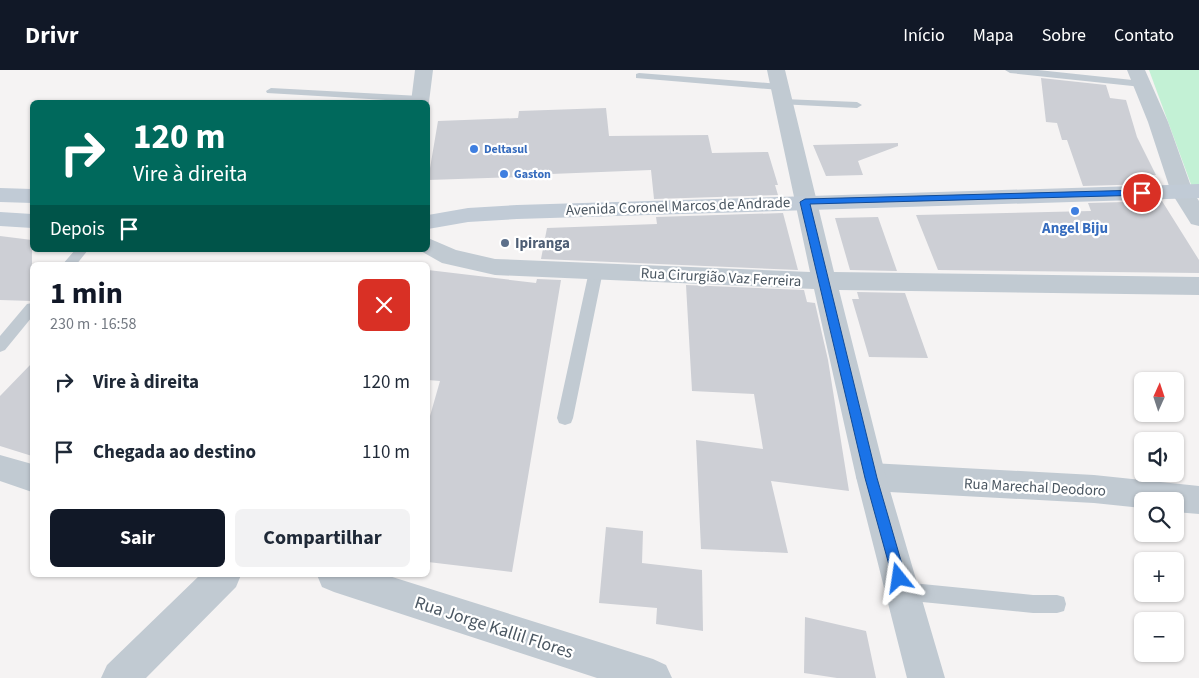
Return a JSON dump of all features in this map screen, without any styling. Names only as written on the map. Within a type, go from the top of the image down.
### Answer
[{"type":"main road","name":"Avenida Coronel Marcos de Andrade","points":[[430,222],[468,215],[517,212],[805,202],[1025,198],[1190,191]]},
{"type":"main road","points":[[0,195],[30,196]]},
{"type":"main road","points":[[0,219],[30,221]]},
{"type":"street","points":[[420,100],[424,70]]},
{"type":"street","points":[[1139,77],[1190,191],[1199,219]]},
{"type":"street","points":[[780,86],[805,202],[871,478],[926,678]]},
{"type":"street","name":"Rua Cirurgião Vaz Ferreira","points":[[430,247],[450,257],[495,267],[825,281],[1199,286]]},
{"type":"street","points":[[0,468],[30,477]]},
{"type":"street","name":"Rua Marechal Deodoro","points":[[871,478],[1094,490],[1199,500]]},
{"type":"street","points":[[120,678],[222,577]]},
{"type":"street","name":"Rua Jorge Kallil Flores","points":[[340,577],[653,678]]},
{"type":"lane","points":[[1010,70],[1139,77]]},
{"type":"lane","points":[[639,76],[780,86],[858,105]]},
{"type":"lane","points":[[271,91],[405,100]]},
{"type":"lane","points":[[72,262],[80,252]]},
{"type":"lane","points":[[565,418],[596,271]]},
{"type":"lane","points":[[0,346],[30,310]]},
{"type":"lane","points":[[902,591],[1033,604],[1057,604]]},
{"type":"green space","points":[[1149,70],[1199,70],[1199,186],[1192,187]]},
{"type":"building","points":[[1041,78],[1106,85],[1110,98],[1126,100],[1137,137],[1156,175],[1145,175],[1151,184],[1083,186],[1067,140],[1062,140],[1057,123],[1046,122]]},
{"type":"building","points":[[606,108],[609,136],[708,135],[712,153],[768,152],[778,185],[775,185],[778,195],[654,199],[651,170],[551,174],[551,176],[430,180],[430,168],[438,121],[518,118],[519,111]]},
{"type":"building","points":[[898,143],[898,146],[858,161],[863,175],[826,176],[813,145]]},
{"type":"building","points":[[1162,201],[1199,260],[1199,273],[938,270],[916,215],[1091,211],[1088,203]]},
{"type":"building","points":[[783,213],[798,270],[541,259],[547,228],[657,224],[656,217]]},
{"type":"building","points":[[878,217],[897,271],[850,270],[835,218]]},
{"type":"building","points":[[0,236],[30,240],[32,262],[30,262],[30,301],[0,300]]},
{"type":"building","points":[[430,270],[536,283],[537,279],[561,280],[512,572],[430,562],[430,416],[440,381],[430,380]]},
{"type":"building","points":[[686,285],[804,290],[807,302],[815,303],[828,360],[849,491],[771,481],[788,553],[701,549],[696,440],[763,449],[754,394],[692,391]]},
{"type":"building","points":[[857,292],[905,293],[928,358],[869,357],[852,299],[859,299]]},
{"type":"building","points":[[30,365],[30,455],[0,446],[0,396]]},
{"type":"building","points":[[606,527],[643,531],[642,563],[702,570],[703,631],[656,624],[657,608],[599,603]]},
{"type":"building","points":[[805,617],[866,631],[876,678],[837,678],[804,673]]},
{"type":"place","name":"Deltasul","points":[[474,149]]},
{"type":"place","name":"Gaston","points":[[504,174]]},
{"type":"place","name":"Angel Biju","points":[[1075,211]]},
{"type":"place","name":"Ipiranga","points":[[505,243]]},
{"type":"route","points":[[899,578],[871,478],[805,202],[1025,198],[1142,193]]}]
